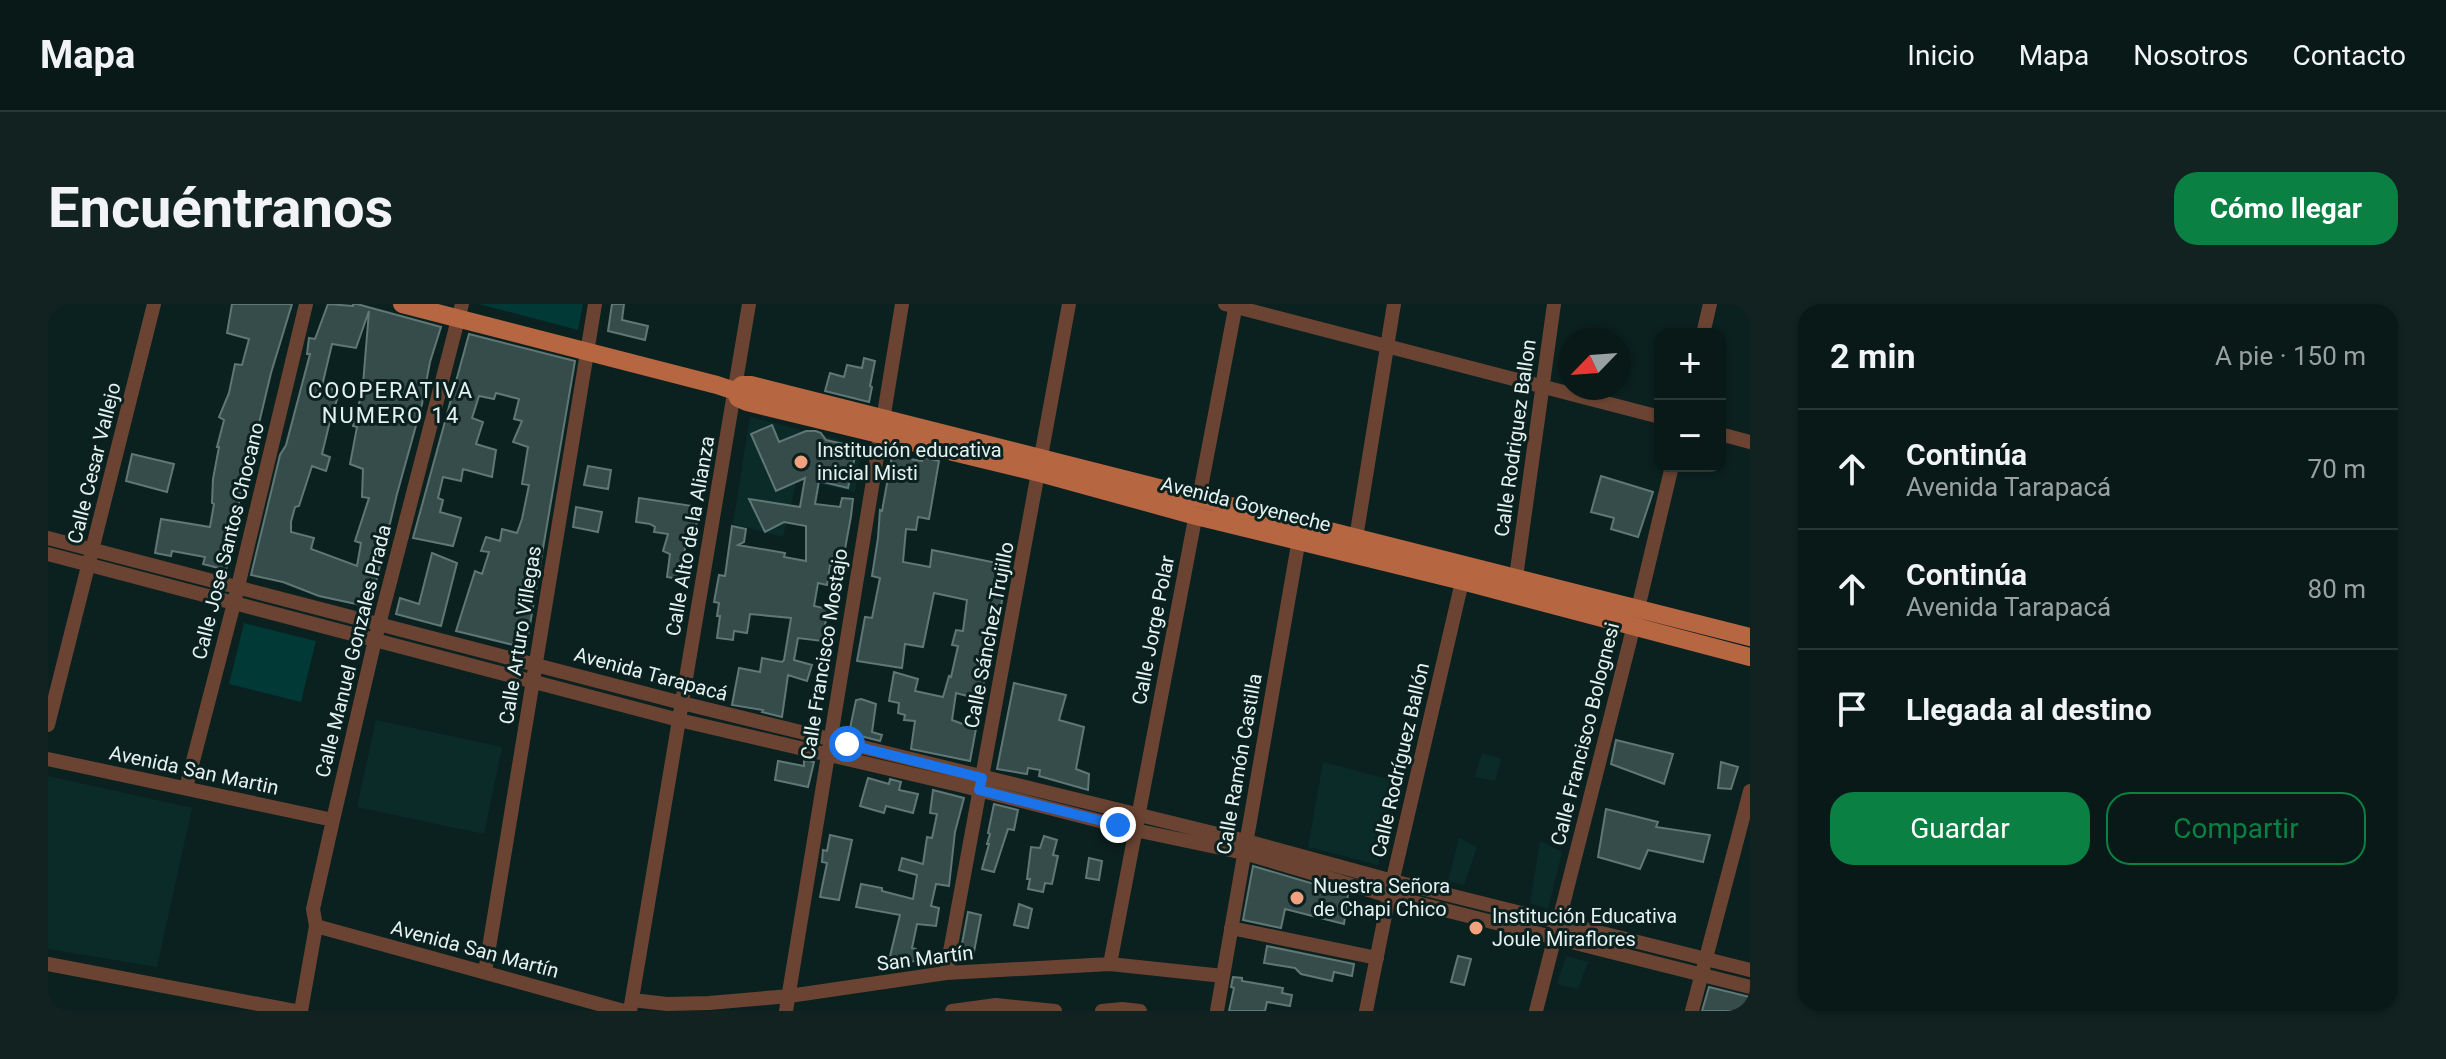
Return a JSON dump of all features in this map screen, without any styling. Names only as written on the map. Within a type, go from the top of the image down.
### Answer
[{"type":"main road","name":"Avenida Goyeneche","points":[[402,304],[460,311],[587,351],[735,391],[738,398],[747,402],[881,427],[1636,617],[1750,637]]},
{"type":"main road","name":"Avenida Goyeneche","points":[[1464,573],[1516,577],[1750,657]]},
{"type":"street","name":"Calle Cesar Vallejo","points":[[48,725],[154,304]]},
{"type":"street","name":"Calle Jose Santos Chocano","points":[[186,788],[306,304]]},
{"type":"street","name":"Calle Arturo Villegas","points":[[485,972],[595,304]]},
{"type":"street","name":"Calle Alto de la Alianza","points":[[629,1007],[749,304]]},
{"type":"street","name":"Calle Francisco Mostajo","points":[[786,1011],[902,304]]},
{"type":"street","name":"Calle Sánchez Trujillo","points":[[946,973],[1069,304]]},
{"type":"street","points":[[1355,545],[1394,304]]},
{"type":"street","name":"Calle Rodriguez Ballon","points":[[1516,577],[1554,304]]},
{"type":"street","points":[[1704,328],[1710,304]]},
{"type":"street","points":[[1232,305],[1654,415]]},
{"type":"street","name":"Calle Jorge Polar","points":[[1110,964],[1232,305]]},
{"type":"street","name":"Calle Manuel Gonzales Prada","points":[[298,1011],[316,926],[313,909],[333,820],[375,640],[460,311]]},
{"type":"street","points":[[1726,436],[1750,442]]},
{"type":"street","name":"Calle Francisco Bolognesi","points":[[1536,1011],[1671,472]]},
{"type":"street","name":"Calle Ramón Castilla","points":[[1217,1011],[1300,533]]},
{"type":"street","name":"Avenida Tarapacá","points":[[48,538],[91,557],[235,596],[375,640],[679,720],[830,747]]},
{"type":"street","name":"Avenida Tarapacá","points":[[48,554],[91,557]]},
{"type":"street","name":"Calle Rodríguez Ballón","points":[[1366,1011],[1464,573]]},
{"type":"street","name":"Avenida Tarapacá","points":[[235,596],[380,624],[682,703],[830,747],[1245,847],[1391,889]]},
{"type":"street","name":"Avenida San Martin","points":[[48,759],[333,820]]},
{"type":"street","points":[[1692,1011],[1750,791]]},
{"type":"street","points":[[1391,889],[1557,923],[1750,970]]},
{"type":"street","points":[[1391,889],[1553,939],[1750,987]]},
{"type":"street","name":"Avenida San Martín","points":[[316,926],[563,994],[629,1007]]},
{"type":"street","points":[[1231,928],[1377,958]]},
{"type":"street","points":[[48,964],[298,1011]]},
{"type":"street","name":"San Martín","points":[[629,1007],[789,996],[946,973],[1110,964],[1223,976]]},
{"type":"street","points":[[559,1011],[563,994]]},
{"type":"street","points":[[952,1011],[996,1008],[1055,1011]]},
{"type":"street","points":[[1106,1010],[1140,1011]]},
{"type":"shaded area","points":[[479,304],[583,304],[578,330]]},
{"type":"shaded area","name":"Institución educativa inicial Misti","points":[[750,417],[862,446],[855,492],[797,479],[783,537],[733,524]]},
{"type":"shaded area","points":[[244,623],[316,641],[301,702],[229,684]]},
{"type":"shaded area","points":[[376,720],[502,747],[484,834],[357,807]]},
{"type":"shaded area","points":[[1482,753],[1501,759],[1495,781],[1475,777]]},
{"type":"shaded area","points":[[1323,762],[1395,781],[1378,865],[1308,847]]},
{"type":"shaded area","points":[[48,776],[192,808],[157,967],[48,949]]},
{"type":"shaded area","points":[[1459,838],[1477,847],[1464,885],[1448,881]]},
{"type":"shaded area","points":[[1540,841],[1562,852],[1548,909],[1530,903]]},
{"type":"shaded area","points":[[1566,956],[1588,962],[1578,989],[1557,984]]},
{"type":"building","points":[[232,304],[292,304],[271,373],[245,482],[242,481],[240,510],[226,570],[203,564],[205,557],[172,551],[171,556],[155,553],[161,519],[210,527],[217,447],[224,420],[219,417],[229,393],[235,364],[242,365],[249,339],[227,333]]},
{"type":"building","points":[[328,304],[357,304],[441,327],[370,607],[319,596],[283,582],[251,575],[280,455],[286,445],[310,354],[307,354],[309,338],[315,339]],"holes":[[[369,311],[362,396],[353,426],[357,427],[350,464],[363,469],[362,497],[369,498],[355,541],[361,543],[357,566],[311,549],[314,538],[291,532],[291,522],[312,466],[326,471],[330,457],[322,454],[340,391],[322,386],[332,344],[356,348]]]},
{"type":"building","points":[[612,304],[624,304],[622,320],[648,326],[645,340],[608,331]]},
{"type":"building","points":[[469,334],[575,361],[526,648],[456,631],[475,571],[482,574],[489,552],[481,551],[486,537],[500,541],[502,529],[517,533],[522,519],[529,485],[522,484],[528,447],[513,442],[522,421],[514,419],[519,399],[496,393],[494,399],[479,396],[472,418],[483,422],[476,444],[496,450],[492,477],[463,469],[461,481],[443,477],[438,498],[443,500],[440,512],[461,518],[453,546],[413,538]]},
{"type":"building","points":[[864,358],[875,361],[869,402],[825,391],[830,373],[844,377],[847,365],[862,368]]},
{"type":"building","points":[[772,425],[779,442],[806,431],[816,431],[826,440],[857,447],[848,488],[819,481],[815,504],[840,507],[842,498],[853,499],[851,516],[842,566],[830,565],[827,585],[818,583],[814,606],[828,609],[822,641],[798,638],[794,660],[812,665],[807,681],[788,675],[782,717],[732,705],[739,668],[760,672],[762,658],[784,660],[791,618],[750,614],[747,633],[734,631],[733,640],[717,638],[719,603],[714,602],[719,575],[725,576],[732,526],[746,529],[744,542],[738,545],[785,553],[784,557],[806,561],[806,526],[784,522],[765,532],[749,499],[800,507],[805,478],[776,491],[751,434]]},
{"type":"building","points":[[132,454],[174,464],[167,492],[126,481]]},
{"type":"building","points":[[892,456],[939,461],[929,519],[918,517],[916,530],[906,529],[903,562],[930,567],[932,550],[1007,565],[1001,607],[992,636],[990,665],[986,665],[982,700],[956,693],[952,720],[976,729],[970,761],[911,749],[915,721],[904,720],[905,715],[898,713],[899,703],[889,701],[894,672],[918,679],[915,691],[943,697],[958,646],[952,645],[956,630],[963,631],[967,600],[934,593],[923,647],[905,644],[902,668],[857,661],[865,617],[872,618],[880,578],[872,576],[880,510]]},
{"type":"building","points":[[588,466],[611,470],[608,489],[584,485]]},
{"type":"building","points":[[1601,476],[1653,492],[1638,537],[1611,529],[1614,518],[1591,512]]},
{"type":"building","points":[[639,498],[699,507],[695,535],[688,534],[679,579],[667,577],[670,554],[663,551],[668,534],[654,532],[655,527],[650,524],[636,522]]},
{"type":"building","points":[[576,507],[602,512],[598,532],[573,527]]},
{"type":"building","points":[[432,553],[457,563],[441,626],[396,614],[400,598],[419,604]]},
{"type":"building","points":[[1014,683],[1066,695],[1059,720],[1084,727],[1076,769],[1089,774],[1088,790],[1039,776],[1040,770],[1028,768],[1027,774],[997,769]]},
{"type":"building","points":[[856,700],[876,704],[872,732],[882,735],[880,741],[849,733]]},
{"type":"building","points":[[1616,740],[1673,754],[1664,784],[1611,764]]},
{"type":"building","points":[[804,760],[814,762],[808,787],[775,780],[778,761],[804,766]]},
{"type":"building","points":[[1721,762],[1738,767],[1731,789],[1718,788]]},
{"type":"building","points":[[868,778],[889,784],[890,779],[901,782],[899,790],[918,794],[913,813],[886,806],[884,813],[860,806]]},
{"type":"building","points":[[933,790],[964,798],[955,832],[949,886],[936,884],[931,906],[939,908],[936,926],[917,924],[912,948],[916,949],[918,960],[904,964],[892,961],[893,956],[890,956],[900,915],[856,907],[861,884],[913,899],[917,875],[899,870],[902,858],[923,864],[927,837],[932,838],[937,814],[930,813]]},
{"type":"building","points":[[994,804],[1018,810],[1014,830],[1008,829],[994,872],[982,869]]},
{"type":"building","points":[[1606,809],[1658,822],[1656,827],[1710,835],[1703,862],[1648,850],[1640,869],[1598,857]]},
{"type":"building","points":[[830,835],[852,840],[839,900],[820,897],[827,863],[822,862],[823,850],[827,851]]},
{"type":"building","points":[[1044,836],[1057,840],[1053,855],[1058,856],[1052,884],[1045,883],[1043,892],[1028,889],[1030,879],[1027,879],[1031,847],[1040,848]]},
{"type":"building","points":[[1089,858],[1102,861],[1099,880],[1086,878]]},
{"type":"building","name":"Nuestra Señora de Chapi Chico","points":[[1253,866],[1348,894],[1344,924],[1285,909],[1281,928],[1243,920]]},
{"type":"building","points":[[1019,904],[1032,909],[1028,928],[1014,925]]},
{"type":"building","points":[[968,912],[981,915],[973,957],[960,954]]},
{"type":"building","points":[[1267,946],[1354,964],[1352,976],[1334,972],[1332,981],[1301,974],[1295,968],[1264,963]]},
{"type":"building","points":[[1458,956],[1471,959],[1464,985],[1451,982]]},
{"type":"building","points":[[1233,977],[1283,988],[1282,993],[1292,995],[1290,1006],[1267,1002],[1265,1011],[1229,1011]]},
{"type":"building","points":[[1709,987],[1750,997],[1750,1011],[1702,1011]]},
{"type":"place","name":"Institución educativa inicial Misti","points":[[801,462]]},
{"type":"place","name":"Nuestra Señora de Chapi Chico","points":[[1297,898]]},
{"type":"place","name":"Institución Educativa Joule Miraflores","points":[[1476,928]]},
{"type":"district","name":"COOPERATIVA NUMERO 14","points":[[391,402]]},
{"type":"route","points":[[847,744],[982,778],[979,790],[1118,825]]}]
